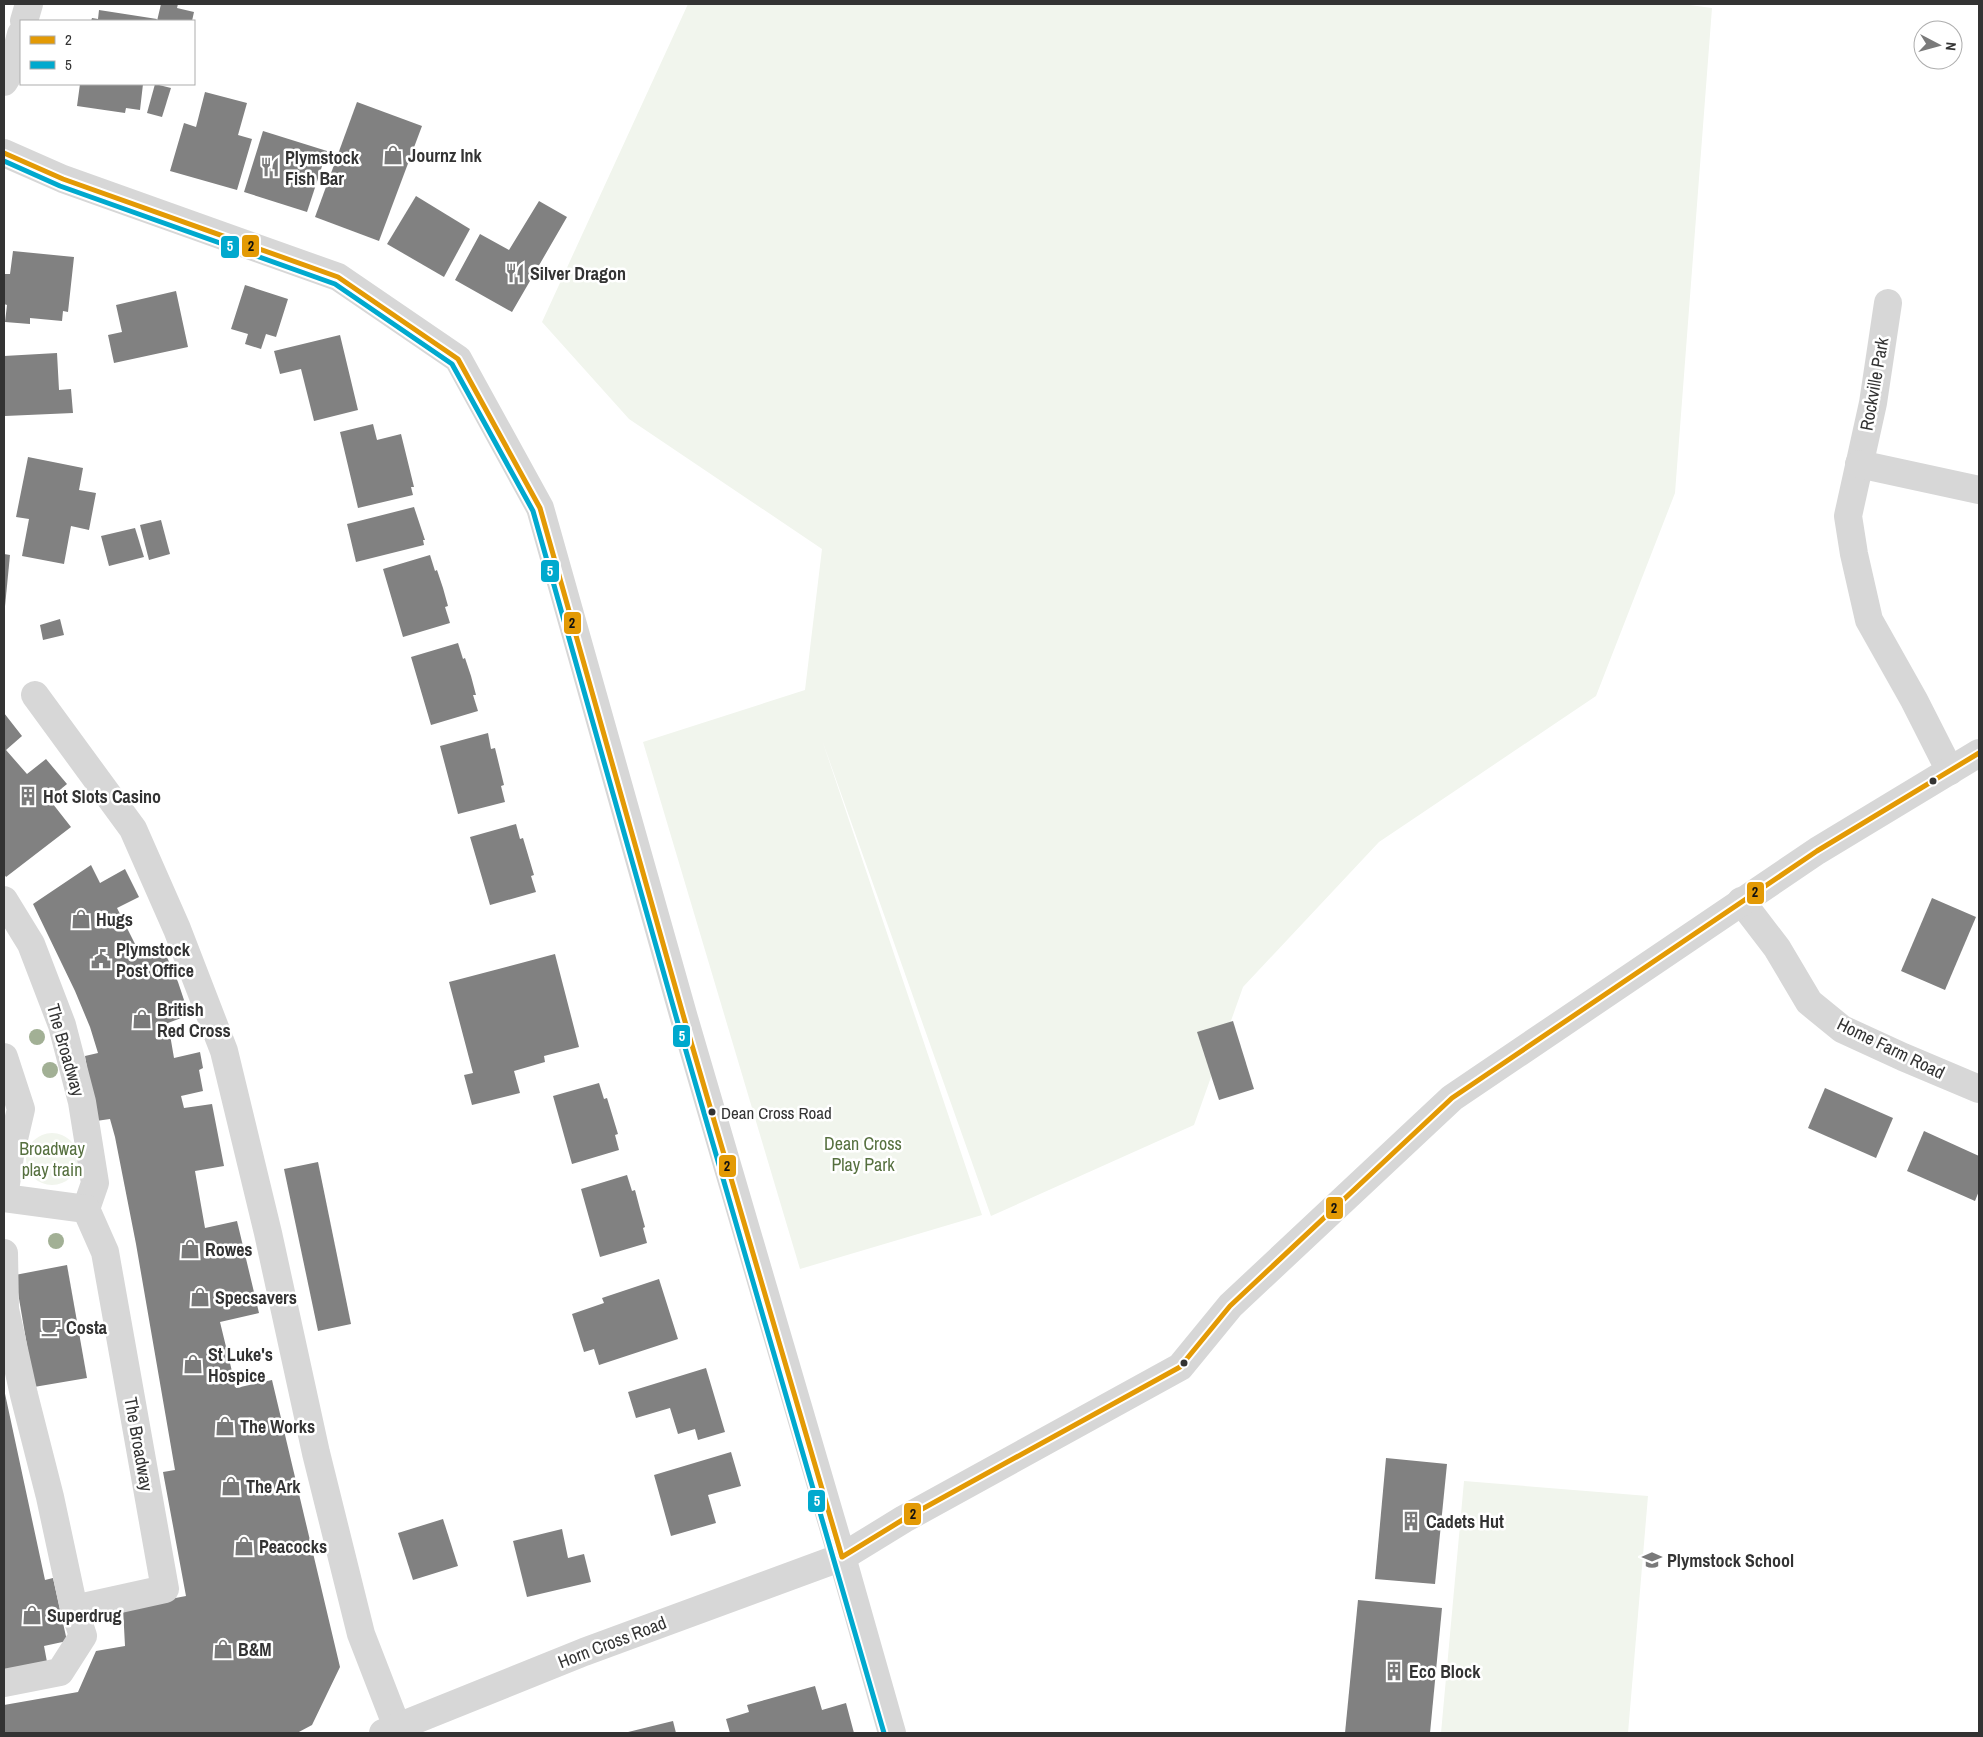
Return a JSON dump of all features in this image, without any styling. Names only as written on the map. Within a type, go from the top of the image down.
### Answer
[{"type":"street","points":[[24,20],[29,4]]},
{"type":"street","points":[[4,82],[12,69],[20,38]]},
{"type":"street","points":[[4,153],[63,179],[338,277],[458,359],[540,508],[684,1018],[892,1733]]},
{"type":"street","name":"Rockville Park","points":[[1888,303],[1873,403],[1848,516],[1854,554],[1869,620],[1914,700],[1950,772]]},
{"type":"street","points":[[1859,464],[1979,490]]},
{"type":"street","points":[[35,695],[133,829],[178,929],[224,1051],[268,1234],[316,1453],[361,1634],[390,1730]]},
{"type":"street","name":"Horn Cross Road","points":[[390,1730],[584,1652],[842,1557],[904,1518],[1180,1367],[1230,1306],[1452,1098],[1817,851],[1979,754]]},
{"type":"street","name":"The Broadway","points":[[4,900],[31,944],[62,1025],[82,1102],[95,1184],[86,1210],[104,1252],[165,1589],[74,1609]]},
{"type":"street","name":"Home Farm Road","points":[[1741,901],[1777,948],[1809,1002],[1842,1029],[1979,1089]]},
{"type":"street","points":[[4,1057],[21,1109],[10,1156],[4,1207],[86,1210]]},
{"type":"street","points":[[4,1253],[5,1308],[24,1395],[50,1497],[74,1609],[83,1636],[60,1672],[4,1683]]},
{"type":"green space","name":"Dean Cross Play Park","points":[[688,4],[1682,4],[1712,8],[1675,493],[1596,696],[1379,842],[1243,987],[1194,1125],[991,1216],[822,740],[982,1215],[800,1269],[643,742],[805,690],[822,549],[629,419],[542,322]]},
{"type":"green space","name":"Broadway play train","points":[[47,1133],[57,1133],[66,1137],[74,1145],[78,1159],[74,1173],[66,1181],[57,1185],[47,1185],[38,1181],[30,1173],[26,1164],[26,1154],[30,1145],[38,1137]]},
{"type":"green space","points":[[1464,1481],[1648,1496],[1628,1733],[1441,1733]]},
{"type":"building","points":[[161,4],[178,4],[177,8],[194,12],[192,20],[157,20]]},
{"type":"building","points":[[99,10],[157,19],[91,20],[92,18],[98,19]]},
{"type":"building","points":[[80,85],[143,85],[140,110],[126,108],[125,113],[77,106]]},
{"type":"building","points":[[155,85],[171,88],[162,117],[147,113]]},
{"type":"building","points":[[205,92],[247,103],[238,135],[252,139],[237,190],[170,171],[184,123],[196,127]]},
{"type":"building","points":[[357,102],[422,126],[379,241],[315,217]]},
{"type":"building","points":[[263,131],[327,151],[307,212],[244,192]]},
{"type":"building","points":[[416,196],[470,229],[444,277],[387,244]]},
{"type":"building","name":"Silver Dragon","points":[[539,201],[567,217],[512,312],[455,280],[480,234],[509,250]]},
{"type":"building","points":[[13,251],[74,257],[68,312],[63,311],[62,321],[30,318],[30,324],[5,322],[7,305],[4,304],[4,274],[10,274]]},
{"type":"building","points":[[245,285],[288,299],[276,337],[266,334],[261,349],[245,344],[248,334],[231,329]]},
{"type":"building","points":[[176,291],[188,347],[114,363],[108,335],[122,332],[116,305]]},
{"type":"building","points":[[340,335],[358,410],[314,421],[301,369],[280,374],[274,351]]},
{"type":"building","points":[[57,353],[59,390],[71,389],[73,413],[5,416],[4,356]]},
{"type":"building","points":[[373,424],[377,440],[401,434],[414,487],[411,487],[413,495],[358,508],[340,432]]},
{"type":"building","points":[[28,457],[83,468],[79,490],[96,493],[89,530],[71,526],[64,564],[22,556],[29,519],[16,517]]},
{"type":"building","points":[[414,507],[425,540],[423,540],[424,545],[356,562],[347,524]]},
{"type":"building","points":[[161,520],[170,554],[149,560],[140,525]]},
{"type":"building","points":[[135,528],[144,557],[109,566],[101,536]]},
{"type":"building","points":[[4,554],[10,555],[5,606],[4,606]]},
{"type":"building","points":[[430,555],[443,588],[448,606],[445,607],[450,623],[403,637],[383,569]]},
{"type":"building","points":[[60,619],[64,635],[43,640],[40,625]]},
{"type":"building","points":[[458,643],[471,676],[476,695],[473,695],[478,711],[431,725],[411,657]]},
{"type":"building","points":[[4,713],[22,736],[6,750],[27,774],[46,759],[67,784],[49,799],[71,827],[6,877],[4,874]]},
{"type":"building","points":[[488,733],[491,749],[495,748],[504,785],[501,786],[505,802],[458,814],[440,746]]},
{"type":"building","points":[[516,824],[520,839],[523,838],[534,875],[531,876],[536,892],[490,905],[470,837]]},
{"type":"building","points":[[91,865],[100,883],[125,869],[139,897],[117,908],[141,956],[162,946],[178,982],[189,1015],[168,1023],[174,1058],[200,1052],[203,1068],[199,1070],[203,1091],[181,1096],[184,1108],[212,1104],[224,1166],[195,1171],[205,1228],[237,1221],[259,1313],[220,1322],[236,1388],[272,1380],[340,1667],[312,1725],[297,1733],[4,1733],[4,1705],[78,1692],[96,1651],[125,1646],[123,1608],[186,1596],[163,1472],[175,1470],[136,1244],[115,1137],[110,1119],[96,1121],[85,1056],[98,1053],[90,1027],[75,991],[33,904]]},
{"type":"building","points":[[1932,898],[1976,917],[1945,990],[1901,971]]},
{"type":"building","points":[[555,954],[579,1047],[544,1056],[545,1062],[514,1071],[520,1093],[472,1105],[464,1075],[473,1073],[449,982]]},
{"type":"building","points":[[1233,1021],[1254,1089],[1219,1100],[1197,1032]]},
{"type":"building","points":[[599,1083],[604,1099],[607,1098],[618,1134],[615,1135],[619,1150],[572,1164],[553,1096]]},
{"type":"building","points":[[1825,1088],[1893,1118],[1876,1158],[1808,1128]]},
{"type":"building","points":[[1924,1131],[1979,1156],[1979,1191],[1975,1201],[1907,1171]]},
{"type":"building","points":[[318,1162],[351,1324],[318,1331],[284,1169]]},
{"type":"building","points":[[627,1175],[632,1191],[635,1190],[645,1227],[643,1228],[647,1243],[600,1257],[581,1189]]},
{"type":"building","name":"Costa","points":[[67,1265],[87,1378],[34,1387],[15,1275]]},
{"type":"building","points":[[659,1279],[678,1339],[599,1365],[594,1349],[584,1352],[572,1314],[604,1303],[602,1298]]},
{"type":"building","points":[[706,1368],[725,1432],[698,1440],[695,1429],[678,1434],[670,1408],[636,1418],[628,1392]]},
{"type":"building","points":[[4,1389],[45,1580],[53,1578],[67,1641],[44,1646],[47,1662],[4,1671]]},
{"type":"building","points":[[731,1452],[741,1486],[708,1495],[716,1523],[671,1536],[654,1475]]},
{"type":"building","name":"Cadets Hut","points":[[1386,1458],[1447,1464],[1435,1584],[1375,1579]]},
{"type":"building","points":[[443,1519],[458,1566],[413,1580],[398,1533]]},
{"type":"building","points":[[562,1529],[568,1558],[584,1554],[591,1582],[527,1597],[513,1541]]},
{"type":"building","name":"Eco Block","points":[[1358,1600],[1442,1608],[1430,1733],[1345,1733]]},
{"type":"building","points":[[815,1686],[822,1710],[846,1703],[854,1733],[730,1733],[726,1719],[749,1712],[747,1705]]},
{"type":"building","points":[[673,1721],[676,1733],[624,1733]]},
{"type":"transit line","name":"2","points":[[4,153],[63,179],[338,277],[458,359],[540,508],[684,1018],[842,1557],[904,1519],[1180,1367],[1230,1306],[1452,1098],[1817,851],[1979,753]]},
{"type":"transit line","name":"5","points":[[4,161],[60,186],[335,284],[452,364],[533,511],[677,1020],[884,1733]]},
{"type":"place","name":"Journz Ink","points":[[393,155]]},
{"type":"place","name":"Plymstock Fish Bar","points":[[270,167]]},
{"type":"place","name":"Silver Dragon","points":[[515,273]]},
{"type":"place","name":"Hot Slots Casino","points":[[28,796]]},
{"type":"place","name":"Hugs","points":[[81,919]]},
{"type":"place","name":"Plymstock Post Office","points":[[101,959]]},
{"type":"place","name":"British Red Cross","points":[[142,1019]]},
{"type":"place","name":"Dean Cross Road","points":[[712,1112]]},
{"type":"place","name":"Rowes","points":[[190,1249]]},
{"type":"place","name":"Specsavers","points":[[200,1297]]},
{"type":"place","name":"Costa","points":[[51,1327]]},
{"type":"place","name":"St Luke's Hospice","points":[[193,1364]]},
{"type":"place","name":"The Works","points":[[225,1426]]},
{"type":"place","name":"The Ark","points":[[231,1486]]},
{"type":"place","name":"Cadets Hut","points":[[1411,1521]]},
{"type":"place","name":"Peacocks","points":[[244,1546]]},
{"type":"place","name":"Plymstock School","points":[[1652,1560]]},
{"type":"place","name":"Superdrug","points":[[32,1615]]},
{"type":"place","name":"B&M","points":[[223,1649]]},
{"type":"place","name":"Eco Block","points":[[1394,1671]]}]
